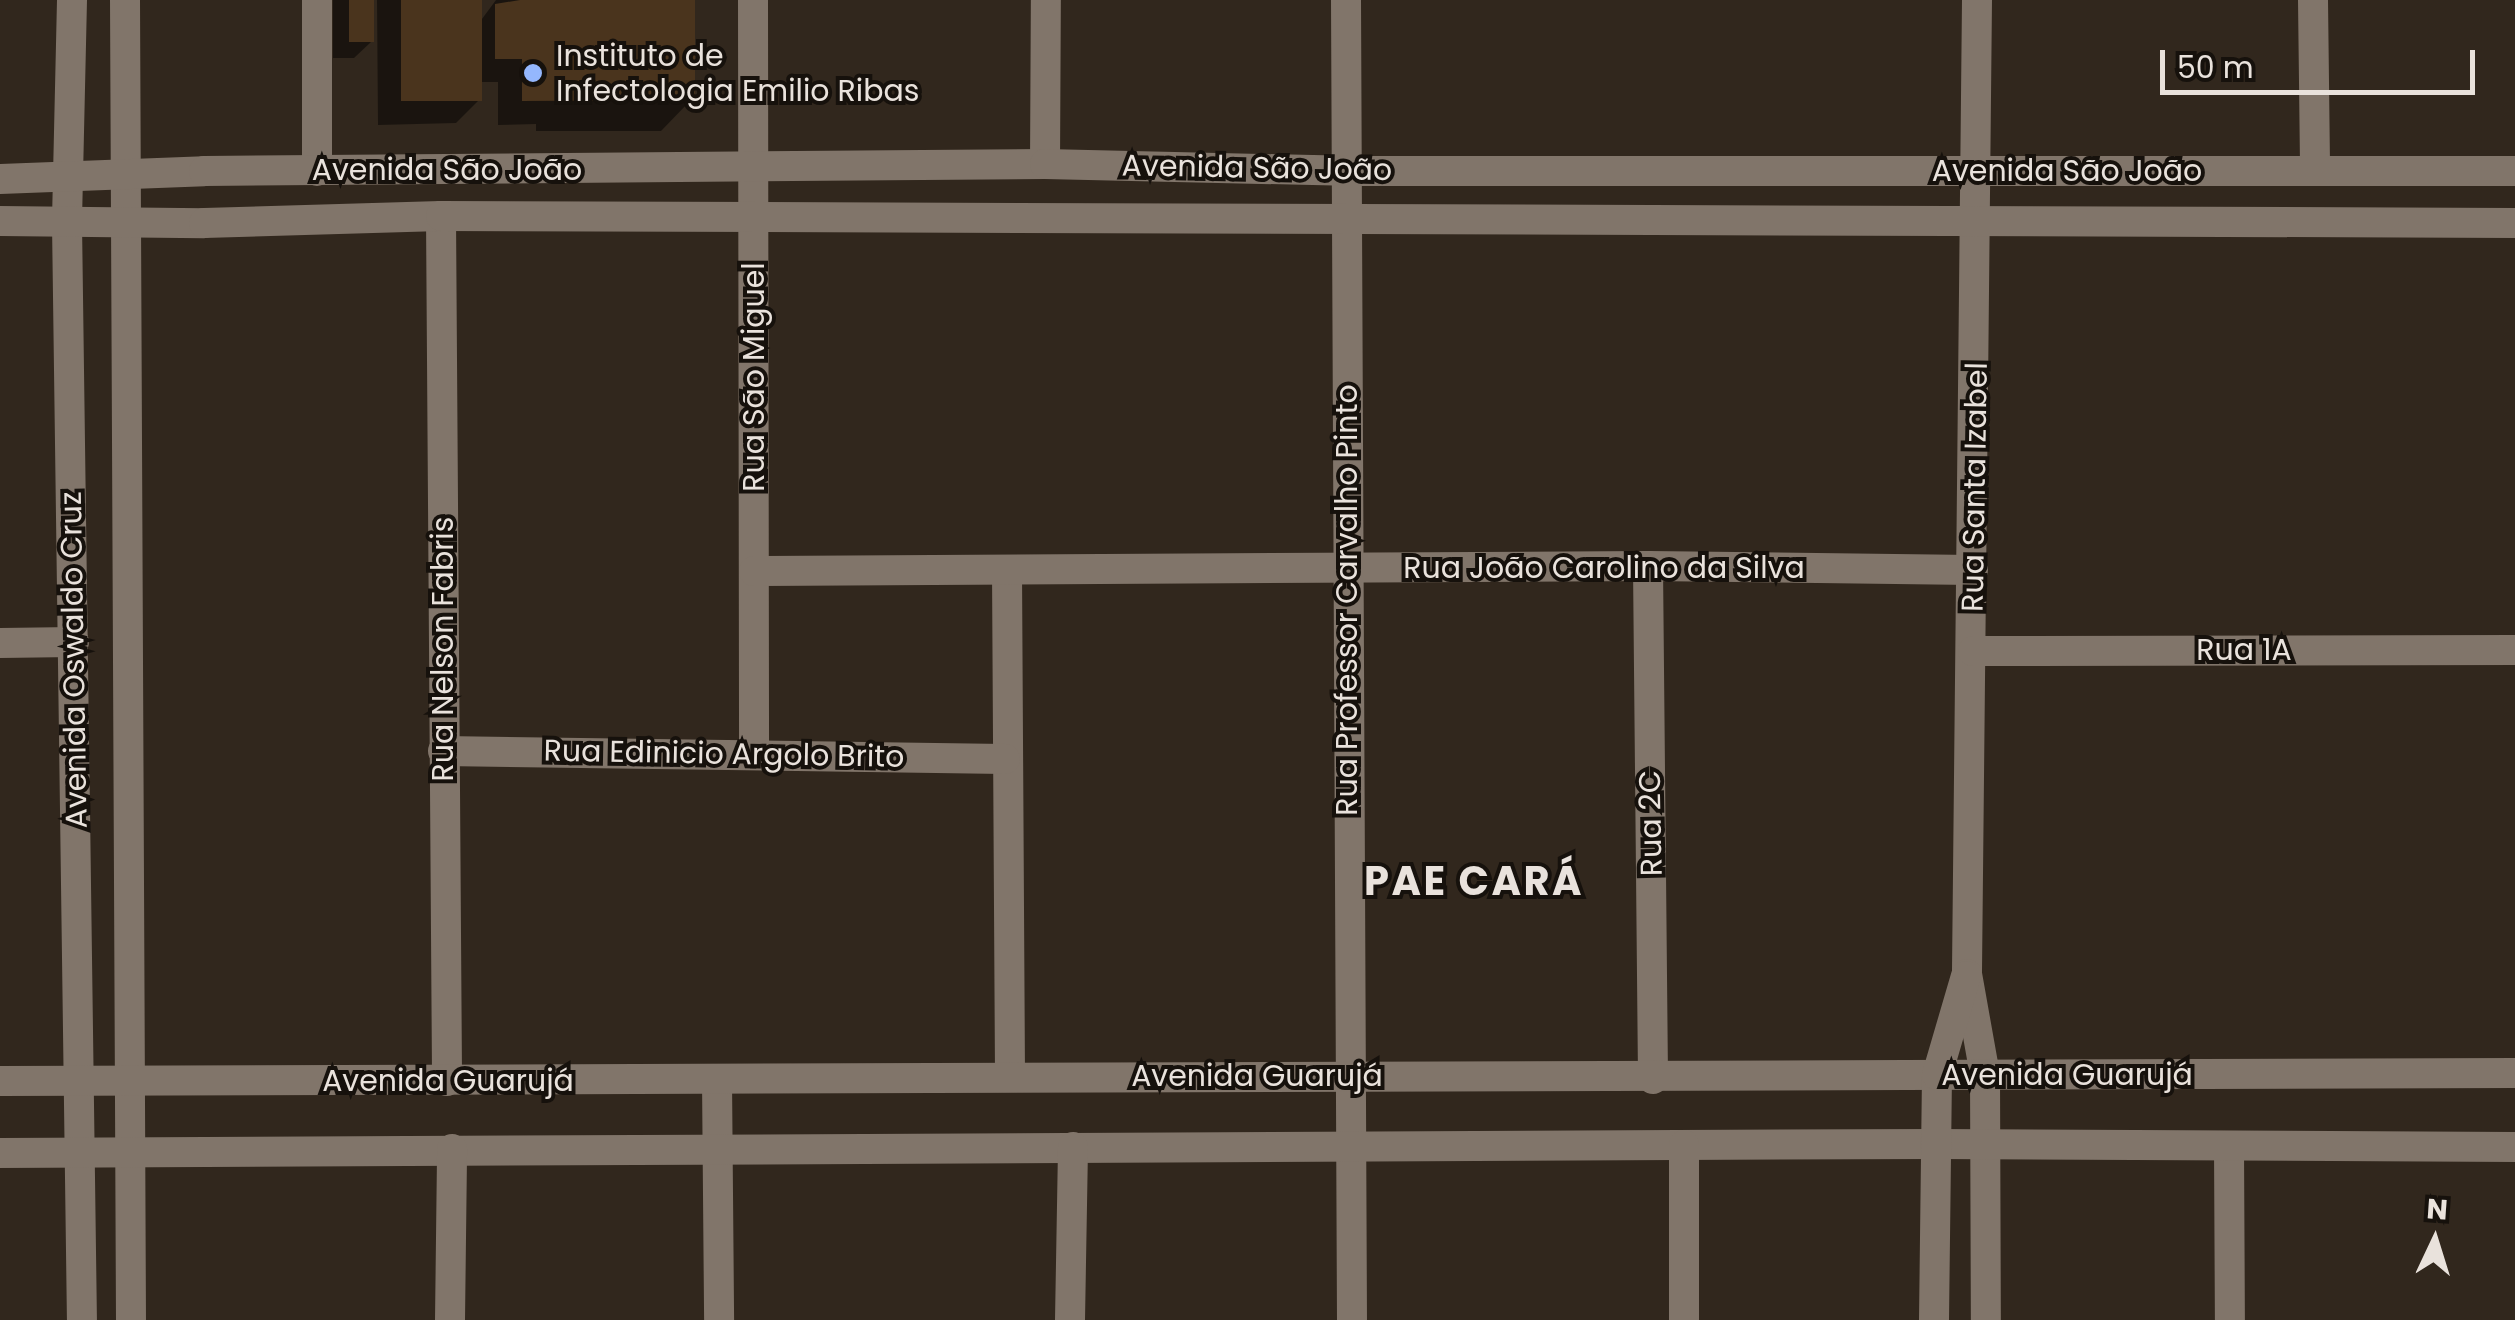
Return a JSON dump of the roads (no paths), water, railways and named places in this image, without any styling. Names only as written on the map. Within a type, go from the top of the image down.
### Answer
[{"type":"street","name":"Avenida Oswaldo Cruz","points":[[72,0],[67,223],[82,1320]]},
{"type":"street","name":"Avenida Oswaldo Cruz","points":[[125,0],[131,1320]]},
{"type":"street","points":[[316,0],[317,171]]},
{"type":"street","name":"Rua São Miguel","points":[[754,0],[754,754]]},
{"type":"street","points":[[1046,0],[1046,164]]},
{"type":"street","name":"Rua Professor Carvalho Pinto","points":[[1346,0],[1352,1320]]},
{"type":"street","name":"Rua Santa Izabel","points":[[1977,0],[1974,651],[1967,974],[1985,1075],[1986,1320]]},
{"type":"street","points":[[2313,0],[2315,171]]},
{"type":"street","name":"Avenida São João","points":[[0,179],[125,172],[1046,164],[1345,171],[2515,171]]},
{"type":"street","name":"Avenida São João","points":[[0,221],[124,224],[441,216],[1978,218],[2515,223]]},
{"type":"street","name":"Rua Nelson Fabris","points":[[441,216],[447,1082]]},
{"type":"street","name":"Rua João Carolino da Silva","points":[[754,571],[1648,566],[1974,570]]},
{"type":"street","name":"Rua 2C","points":[[1648,566],[1653,1079]]},
{"type":"street","points":[[1007,570],[1005,758],[1010,1075]]},
{"type":"street","points":[[0,643],[74,642]]},
{"type":"street","name":"Rua 1A","points":[[1974,651],[2515,650]]},
{"type":"street","name":"Rua Edinicio Argolo Brito","points":[[443,751],[1005,758]]},
{"type":"street","name":"Rua Santa Izabel","points":[[1934,1320],[1938,1075],[1967,974]]},
{"type":"street","name":"Avenida Guarujá","points":[[0,1081],[447,1082],[1010,1075],[1653,1079],[2515,1073]]},
{"type":"street","points":[[718,1080],[719,1320]]},
{"type":"street","points":[[0,1153],[1934,1144],[2515,1146]]},
{"type":"street","points":[[1684,1145],[1684,1320]]},
{"type":"street","points":[[1070,1320],[1073,1147]]},
{"type":"street","points":[[2228,1147],[2230,1320]]},
{"type":"street","points":[[450,1320],[452,1150]]},
{"type":"place","name":"Instituto de Infectologia Emilio Ribas","points":[[533,73]]},
{"type":"district","name":"PAE CARÁ","points":[[1474,881]]}]
